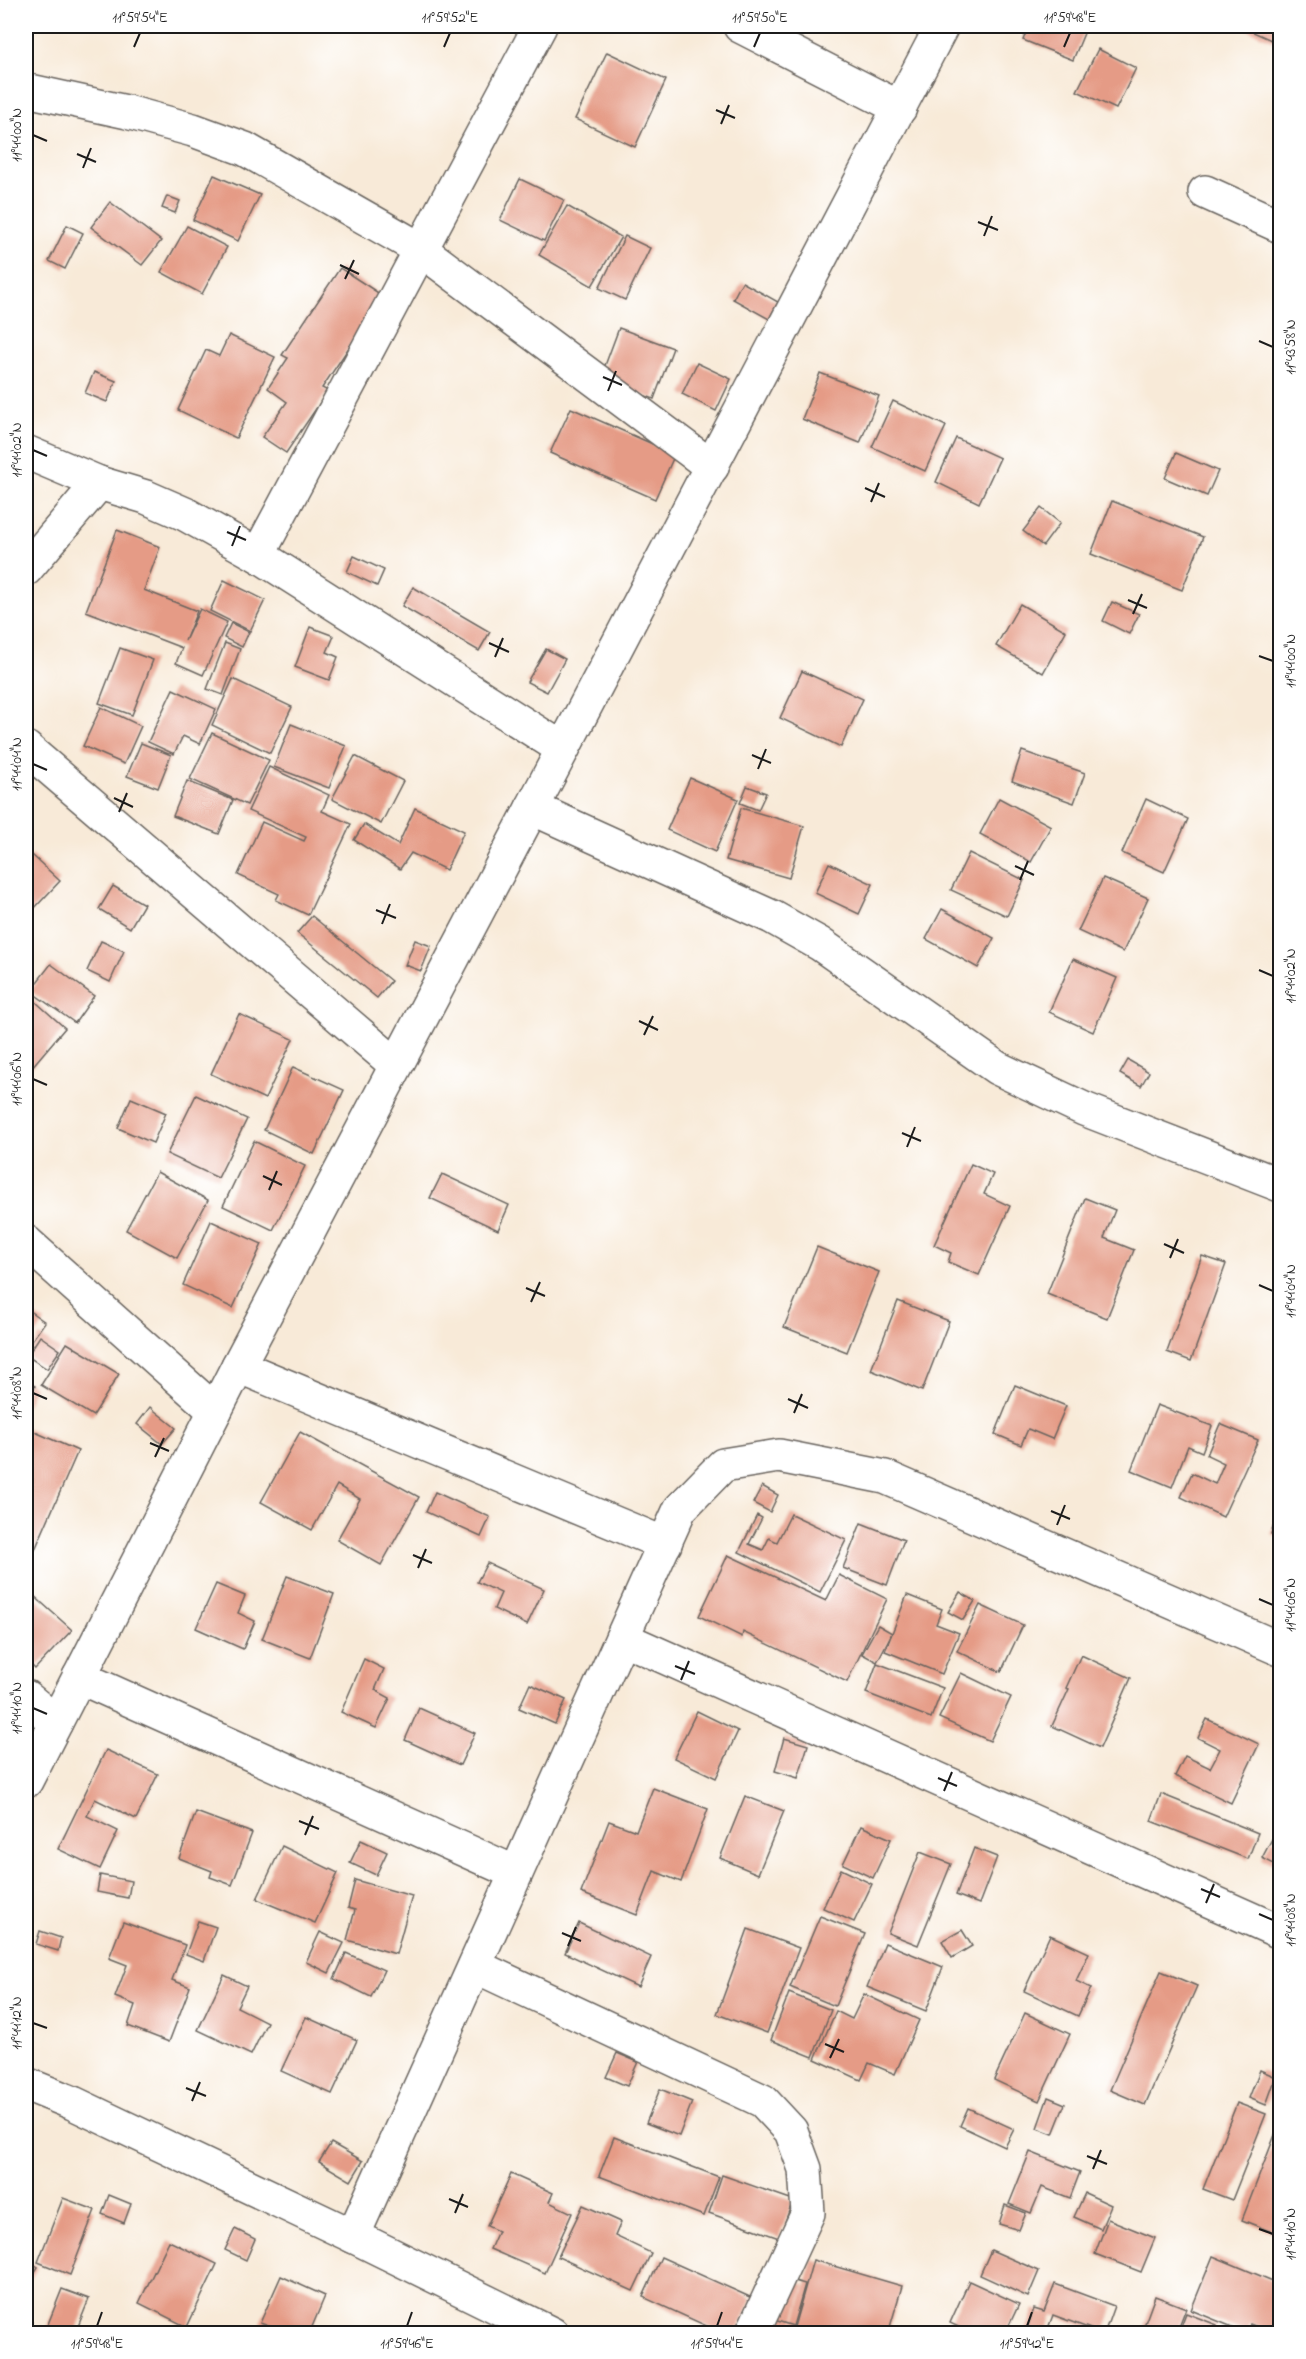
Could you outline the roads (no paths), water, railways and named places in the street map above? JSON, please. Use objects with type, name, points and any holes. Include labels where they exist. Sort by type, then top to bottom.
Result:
[{"type":"street","points":[[258,555],[540,26]]},
{"type":"street","points":[[740,26],[900,108]]},
{"type":"street","points":[[26,1781],[238,1366],[942,26]]},
{"type":"street","points":[[26,90],[127,111],[193,130],[245,149],[420,249],[712,466]]},
{"type":"street","points":[[1205,192],[1281,226]]},
{"type":"street","points":[[26,452],[99,483],[146,497],[185,514],[258,555],[563,749]]},
{"type":"street","points":[[26,569],[99,483]]},
{"type":"street","points":[[26,748],[396,1065]]},
{"type":"street","points":[[532,808],[772,917],[811,939],[865,975],[997,1068],[1084,1109],[1281,1185]]},
{"type":"street","points":[[26,1242],[215,1411]]},
{"type":"street","points":[[238,1366],[665,1544]]},
{"type":"street","points":[[353,2236],[680,1509],[723,1465],[779,1456],[885,1477],[1281,1649]]},
{"type":"street","points":[[622,1638],[1281,1932]]},
{"type":"street","points":[[79,1677],[516,1873]]},
{"type":"street","points":[[26,1697],[56,1722]]},
{"type":"street","points":[[475,1966],[763,2101],[791,2131],[805,2169],[808,2213],[752,2334]]},
{"type":"street","points":[[28,2084],[73,2103],[353,2236],[552,2334]]}]
